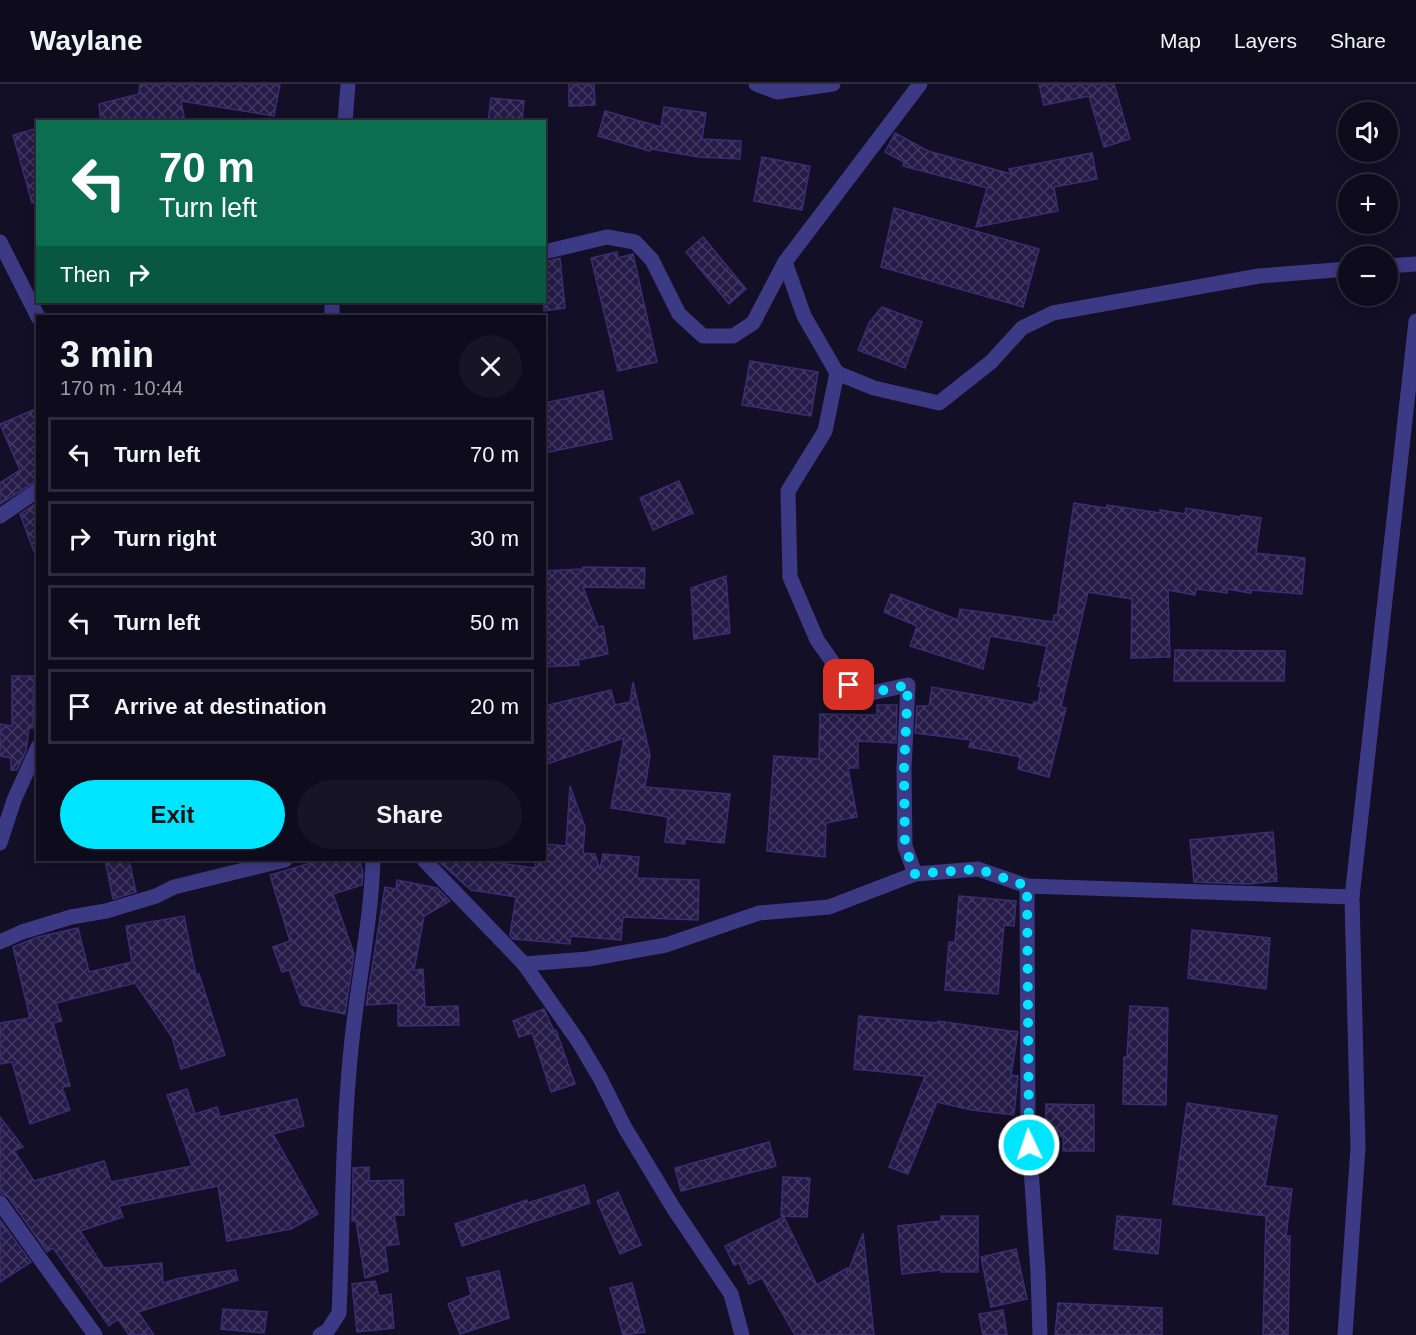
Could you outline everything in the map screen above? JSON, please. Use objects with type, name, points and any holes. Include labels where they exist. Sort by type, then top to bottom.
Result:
[{"type":"street","points":[[345,120],[348,84]]},
{"type":"street","points":[[756,84],[777,92],[833,84]]},
{"type":"street","points":[[546,252],[607,237],[635,242],[652,260],[679,314],[704,336],[733,336],[753,323],[785,262],[920,84]]},
{"type":"street","points":[[0,242],[37,315]]},
{"type":"street","points":[[785,262],[804,316],[837,373],[874,388],[939,403],[991,362],[1022,328],[1053,313],[1259,276],[1338,270]]},
{"type":"street","points":[[1398,265],[1416,264]]},
{"type":"street","points":[[1345,1335],[1358,1148],[1352,897],[1416,321]]},
{"type":"street","points":[[837,373],[825,431],[788,490],[790,578],[817,640],[849,685],[871,693],[908,685],[904,769],[905,846],[915,874]]},
{"type":"street","points":[[0,516],[36,491]]},
{"type":"street","points":[[0,843],[14,800],[36,751]]},
{"type":"street","points":[[0,942],[22,932],[71,917],[106,911],[156,896],[174,886],[281,861]]},
{"type":"street","points":[[320,1335],[328,1330],[339,1313],[345,1124],[351,1048],[372,894],[373,861]]},
{"type":"street","points":[[424,861],[524,964],[578,1041],[600,1078],[624,1128],[674,1209],[731,1294],[742,1335]]},
{"type":"street","points":[[524,964],[588,960],[666,945],[759,913],[829,907],[915,874],[978,869],[1027,886],[1352,897]]},
{"type":"street","points":[[1027,886],[1028,1124],[1040,1335]]},
{"type":"street","points":[[0,1203],[95,1335]]},
{"type":"building","points":[[140,84],[280,84],[274,116],[181,101],[185,120],[101,120],[99,104],[139,94]]},
{"type":"building","points":[[569,84],[594,84],[595,105],[569,106]]},
{"type":"building","points":[[1039,84],[1114,84],[1130,139],[1104,147],[1089,96],[1044,105]]},
{"type":"building","points":[[491,98],[524,101],[522,120],[488,120]]},
{"type":"building","points":[[664,107],[706,113],[702,139],[741,141],[740,159],[699,157],[651,149],[650,151],[598,136],[605,111],[661,127]]},
{"type":"building","points":[[36,129],[36,202],[32,203],[13,135]]},
{"type":"building","points":[[895,133],[928,151],[1011,174],[1009,169],[1092,153],[1097,179],[1054,187],[1058,211],[976,227],[987,188],[903,166],[904,162],[885,152]]},
{"type":"building","points":[[762,157],[810,166],[802,210],[754,201]]},
{"type":"building","points":[[894,208],[1039,249],[1023,307],[881,267]]},
{"type":"building","points":[[703,237],[746,289],[729,304],[686,252]]},
{"type":"building","points":[[617,252],[618,258],[633,254],[657,362],[618,371],[591,258]]},
{"type":"building","points":[[560,258],[565,308],[544,311],[546,262]]},
{"type":"building","points":[[882,307],[922,322],[905,368],[858,350],[869,323]]},
{"type":"building","points":[[750,361],[818,372],[811,416],[742,405]]},
{"type":"building","points":[[603,391],[612,439],[546,453],[546,403]]},
{"type":"building","points":[[36,409],[36,481],[0,504],[0,483],[20,470],[0,424]]},
{"type":"building","points":[[679,481],[693,513],[653,530],[640,498]]},
{"type":"building","points":[[36,503],[36,557],[20,514]]},
{"type":"building","points":[[1074,503],[1106,508],[1107,505],[1160,513],[1160,510],[1185,514],[1186,508],[1261,518],[1256,553],[1305,558],[1302,594],[1251,590],[1251,593],[1227,589],[1227,593],[1196,589],[1195,595],[1168,590],[1170,657],[1131,658],[1132,599],[1088,592],[1061,707],[1066,708],[1049,777],[1018,769],[1020,757],[969,747],[971,740],[915,733],[917,706],[929,706],[932,687],[1033,705],[1034,702],[1038,703],[1041,687],[1038,686],[1047,646],[990,636],[983,669],[910,646],[917,626],[884,612],[891,594],[958,620],[960,609],[1053,622],[1054,615],[1057,616]]},
{"type":"building","points":[[583,567],[645,568],[644,588],[583,587],[598,627],[603,626],[608,654],[578,660],[579,665],[546,667],[546,571],[583,569]]},
{"type":"building","points":[[726,576],[730,633],[694,639],[691,588]]},
{"type":"building","points":[[1175,650],[1285,651],[1284,681],[1174,681]]},
{"type":"building","points":[[12,676],[34,676],[33,728],[29,728],[26,751],[17,770],[11,770],[11,758],[0,756],[0,724],[12,726]]},
{"type":"building","points":[[633,682],[650,755],[645,787],[730,794],[724,843],[685,839],[685,844],[665,842],[668,817],[611,808],[624,738],[546,764],[546,706],[611,690],[615,705],[630,702]]},
{"type":"building","points":[[877,705],[897,705],[896,743],[858,741],[858,768],[848,768],[857,817],[826,823],[825,857],[767,851],[774,756],[819,759],[820,714],[877,715]]},
{"type":"building","points":[[570,786],[585,827],[583,853],[595,854],[600,869],[603,854],[639,857],[637,878],[699,880],[698,920],[623,917],[621,940],[571,936],[570,944],[513,939],[510,935],[516,897],[471,890],[438,861],[485,861],[535,868],[536,861],[546,861],[546,844],[566,846]]},
{"type":"building","points":[[1273,832],[1277,881],[1249,884],[1194,882],[1190,840]]},
{"type":"building","points":[[105,861],[129,861],[136,892],[113,899]]},
{"type":"building","points":[[318,861],[359,861],[363,872],[362,885],[333,894],[354,954],[345,1014],[302,1005],[289,970],[282,972],[273,947],[290,941],[270,875]]},
{"type":"building","points":[[397,880],[437,888],[450,901],[424,916],[414,970],[423,969],[425,1007],[458,1006],[459,1025],[398,1026],[398,1003],[366,1005],[385,887],[396,889]]},
{"type":"building","points":[[959,896],[1016,901],[1014,926],[1004,925],[998,994],[945,990],[949,942],[955,942]]},
{"type":"building","points":[[184,916],[196,975],[199,974],[225,1055],[181,1069],[172,1037],[135,983],[56,1003],[62,1021],[53,1023],[70,1086],[62,1087],[70,1110],[30,1124],[12,1062],[0,1064],[0,1023],[30,1018],[13,947],[38,937],[78,928],[89,972],[132,962],[126,926]]},
{"type":"building","points":[[1192,930],[1270,938],[1266,989],[1188,978]]},
{"type":"building","points":[[1130,1006],[1168,1008],[1166,1105],[1123,1104],[1124,1057],[1127,1057]]},
{"type":"building","points":[[544,1009],[554,1031],[556,1030],[575,1084],[551,1092],[532,1033],[519,1037],[513,1021]]},
{"type":"building","points":[[859,1016],[938,1023],[938,1021],[1018,1032],[1011,1075],[1018,1076],[1014,1115],[972,1110],[937,1102],[908,1174],[889,1167],[925,1076],[854,1069]]},
{"type":"building","points":[[187,1089],[195,1114],[217,1107],[220,1117],[297,1099],[304,1126],[273,1134],[318,1214],[291,1229],[227,1241],[218,1186],[119,1206],[123,1217],[80,1231],[104,1268],[162,1263],[163,1283],[180,1278],[235,1270],[238,1280],[138,1312],[154,1335],[129,1335],[118,1319],[109,1326],[53,1248],[47,1252],[8,1197],[0,1193],[0,1117],[23,1147],[14,1151],[34,1181],[104,1161],[111,1182],[192,1166],[167,1095]]},
{"type":"building","points":[[1187,1103],[1277,1116],[1265,1186],[1292,1189],[1286,1236],[1290,1236],[1288,1335],[1263,1335],[1266,1216],[1173,1204]]},
{"type":"building","points":[[1046,1104],[1094,1105],[1094,1151],[1063,1151],[1063,1136],[1045,1136]]},
{"type":"building","points":[[769,1142],[776,1166],[681,1191],[675,1168]]},
{"type":"building","points":[[369,1167],[369,1181],[403,1180],[404,1215],[394,1215],[399,1244],[385,1246],[388,1271],[365,1278],[356,1221],[352,1221],[353,1168]]},
{"type":"building","points":[[783,1177],[810,1178],[807,1217],[781,1216]]},
{"type":"building","points":[[584,1185],[590,1203],[462,1246],[455,1224],[527,1200],[528,1203]]},
{"type":"building","points":[[618,1192],[641,1245],[620,1254],[597,1201]]},
{"type":"building","points":[[941,1216],[978,1216],[978,1272],[941,1272],[941,1270],[902,1274],[898,1226],[941,1221]]},
{"type":"building","points":[[1117,1216],[1161,1220],[1158,1254],[1114,1249]]},
{"type":"building","points":[[784,1217],[817,1285],[847,1268],[847,1274],[863,1233],[874,1335],[795,1335],[762,1278],[749,1284],[739,1263],[734,1265],[725,1246]]},
{"type":"building","points":[[0,1220],[31,1262],[0,1282]]},
{"type":"building","points":[[1016,1249],[1027,1299],[991,1307],[981,1257]]},
{"type":"building","points":[[499,1271],[509,1318],[460,1334],[448,1304],[471,1295],[467,1278]]},
{"type":"building","points":[[375,1281],[379,1296],[391,1294],[394,1328],[357,1332],[352,1284]]},
{"type":"building","points":[[632,1283],[645,1332],[623,1335],[610,1288]]},
{"type":"building","points":[[1058,1303],[1162,1308],[1162,1335],[1055,1335]]},
{"type":"building","points":[[223,1309],[267,1312],[264,1333],[221,1329]]},
{"type":"building","points":[[1003,1310],[1007,1335],[983,1335],[979,1314]]},
{"type":"route","points":[[849,685],[871,693],[908,685],[904,769],[905,846],[915,874],[978,869],[1027,886],[1029,1145]]}]
